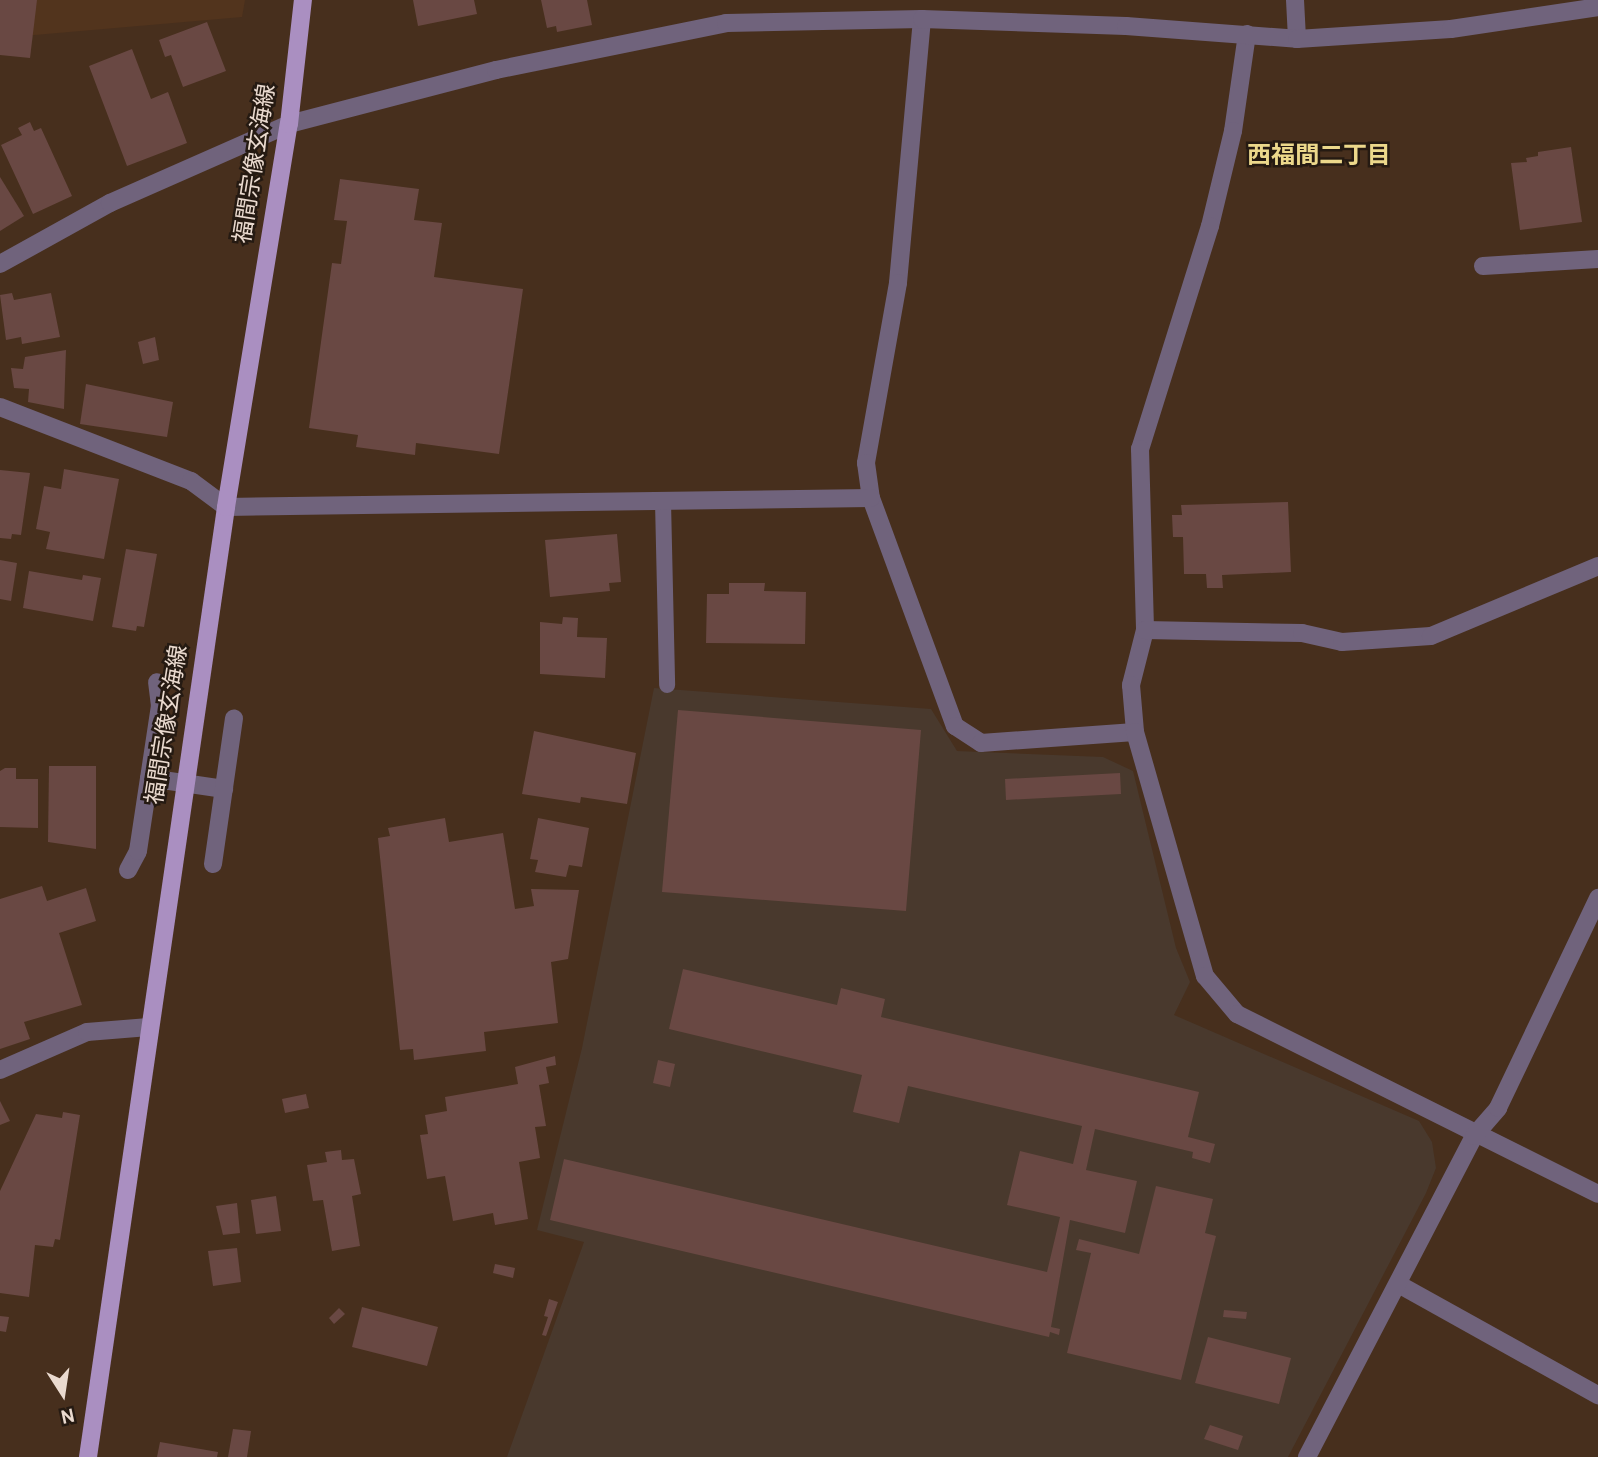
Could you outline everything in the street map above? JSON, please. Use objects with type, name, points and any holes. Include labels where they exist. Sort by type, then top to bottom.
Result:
[{"type":"main road","name":"福間宗像玄海線","points":[[88,1457],[226,507],[289,124],[303,0]]},
{"type":"street","points":[[1294,0],[1297,39]]},
{"type":"street","points":[[0,264],[110,203],[289,124],[496,70],[726,23],[922,19],[1247,34],[1297,39],[1451,29],[1598,7]]},
{"type":"street","points":[[922,19],[898,283],[866,463],[871,498],[955,726],[981,743],[1135,732]]},
{"type":"street","points":[[1247,34],[1233,131],[1210,226],[1140,449],[1144,631],[1131,685],[1135,732],[1205,976],[1237,1014],[1474,1136],[1502,1143],[1598,1194]]},
{"type":"street","points":[[1483,266],[1598,259]]},
{"type":"street","points":[[0,407],[191,481],[226,507],[871,498]]},
{"type":"street","points":[[1144,631],[1302,634],[1342,642],[1431,636],[1598,566]]},
{"type":"street","points":[[128,870],[138,851],[160,706],[158,682]]},
{"type":"street","points":[[213,864],[234,719]]},
{"type":"street","points":[[149,778],[224,789]]},
{"type":"street","points":[[1307,1457],[1400,1285],[1474,1136],[1498,1108],[1598,898]]},
{"type":"street","points":[[0,1070],[87,1032],[149,1027]]},
{"type":"street","points":[[1400,1285],[1598,1395]]},
{"type":"lane","points":[[663,502],[667,685]]},
{"type":"shaded area","points":[[0,0],[245,0],[242,17],[0,38]]},
{"type":"shaded area","points":[[654,688],[931,709],[957,751],[1103,757],[1133,771],[1176,948],[1190,982],[1174,1015],[1419,1121],[1432,1142],[1436,1168],[1426,1193],[1288,1457],[507,1457],[584,1242],[537,1230],[582,1048]]},
{"type":"building","points":[[0,0],[37,0],[30,58],[0,55]]},
{"type":"building","points":[[413,0],[474,0],[477,14],[418,26]]},
{"type":"building","points":[[541,0],[587,0],[592,25],[557,32],[556,26],[547,28]]},
{"type":"building","points":[[207,22],[226,71],[183,87],[171,55],[165,57],[159,40]]},
{"type":"building","points":[[132,49],[151,99],[168,92],[187,143],[127,166],[89,66]]},
{"type":"building","points":[[30,122],[34,131],[41,128],[72,196],[33,214],[1,145],[22,135],[18,128]]},
{"type":"building","points":[[1571,147],[1582,222],[1520,230],[1511,163],[1527,162],[1526,158],[1538,156],[1538,152]]},
{"type":"building","points":[[0,177],[24,216],[0,231]]},
{"type":"building","points":[[340,179],[419,189],[414,220],[442,223],[434,277],[523,289],[499,454],[416,443],[415,455],[356,447],[358,435],[309,428],[332,263],[341,264],[347,221],[334,220]]},
{"type":"building","points":[[12,293],[14,300],[51,293],[60,337],[22,344],[21,337],[6,340],[0,295]]},
{"type":"building","points":[[155,337],[159,360],[143,364],[138,342]]},
{"type":"building","points":[[66,350],[64,409],[28,402],[29,389],[14,388],[11,368],[23,369],[25,357]]},
{"type":"building","points":[[86,384],[173,402],[167,437],[80,424]]},
{"type":"building","points":[[64,469],[119,479],[104,559],[46,549],[50,532],[36,529],[44,486],[61,489]]},
{"type":"building","points":[[0,470],[30,473],[21,535],[12,534],[11,539],[0,538]]},
{"type":"building","points":[[1288,502],[1291,572],[1222,575],[1223,588],[1207,588],[1206,574],[1184,574],[1183,537],[1173,537],[1172,515],[1182,515],[1181,505]]},
{"type":"building","points":[[617,534],[621,582],[609,583],[610,591],[550,597],[545,540]]},
{"type":"building","points":[[126,549],[157,554],[144,627],[137,626],[136,631],[112,627]]},
{"type":"building","points":[[0,560],[17,563],[11,601],[0,599]]},
{"type":"building","points":[[29,571],[82,580],[83,575],[101,578],[93,621],[23,608]]},
{"type":"building","points":[[729,583],[765,583],[764,591],[806,592],[805,644],[706,643],[707,594],[729,594]]},
{"type":"building","points":[[563,617],[578,618],[577,637],[607,638],[605,678],[540,674],[540,622],[562,624]]},
{"type":"building","points":[[678,710],[921,730],[906,911],[662,892]]},
{"type":"building","points":[[534,731],[636,753],[627,804],[581,797],[580,803],[522,794]]},
{"type":"building","points":[[49,766],[96,766],[96,849],[48,842]]},
{"type":"building","points":[[16,768],[16,779],[38,779],[38,828],[0,827],[0,771]]},
{"type":"building","points":[[1120,773],[1121,794],[1006,800],[1005,779]]},
{"type":"building","points":[[445,818],[449,842],[503,833],[515,909],[534,906],[531,889],[579,890],[568,959],[551,962],[558,1023],[484,1032],[486,1051],[414,1060],[413,1049],[400,1050],[378,838],[390,836],[388,828]]},
{"type":"building","points":[[538,818],[589,828],[582,867],[569,865],[566,877],[535,872],[538,860],[530,859]]},
{"type":"building","points":[[42,886],[47,901],[86,888],[96,921],[59,933],[82,1005],[24,1022],[30,1039],[0,1049],[0,899]]},
{"type":"building","points":[[683,969],[837,1005],[841,988],[885,999],[881,1017],[1199,1092],[1188,1137],[1215,1144],[1210,1163],[1192,1158],[1193,1152],[1095,1129],[1086,1170],[1137,1181],[1125,1233],[1070,1220],[1051,1327],[1060,1329],[1059,1335],[1050,1332],[1049,1337],[550,1220],[564,1159],[1047,1272],[1060,1217],[1007,1205],[1020,1151],[1073,1164],[1082,1126],[908,1086],[899,1123],[853,1112],[862,1075],[669,1029]]},
{"type":"building","points":[[555,1056],[556,1065],[546,1067],[549,1083],[539,1085],[546,1126],[535,1127],[540,1158],[519,1162],[528,1219],[495,1225],[493,1213],[453,1221],[445,1176],[427,1179],[420,1135],[428,1134],[425,1115],[447,1111],[445,1097],[518,1084],[515,1067]]},
{"type":"building","points":[[658,1060],[675,1064],[670,1087],[653,1083]]},
{"type":"building","points":[[306,1094],[309,1108],[285,1113],[282,1099]]},
{"type":"building","points":[[0,1101],[10,1121],[0,1125]]},
{"type":"building","points":[[63,1112],[80,1115],[60,1240],[55,1239],[53,1247],[35,1245],[29,1297],[0,1293],[0,1191],[36,1114],[62,1118]]},
{"type":"building","points":[[341,1150],[342,1160],[354,1159],[361,1194],[352,1196],[360,1246],[332,1251],[323,1200],[313,1201],[307,1165],[327,1162],[325,1152]]},
{"type":"building","points":[[1156,1186],[1213,1199],[1205,1233],[1216,1236],[1181,1380],[1067,1353],[1091,1253],[1076,1250],[1079,1239],[1139,1254]]},
{"type":"building","points":[[276,1196],[281,1231],[256,1234],[251,1200]]},
{"type":"building","points":[[237,1203],[240,1233],[223,1235],[216,1206]]},
{"type":"building","points":[[237,1248],[241,1282],[213,1286],[208,1251]]},
{"type":"building","points":[[495,1264],[515,1268],[513,1278],[493,1273]]},
{"type":"building","points":[[549,1299],[558,1302],[546,1336],[542,1335],[548,1317],[544,1316]]},
{"type":"building","points":[[362,1307],[438,1327],[427,1366],[352,1347]]},
{"type":"building","points":[[339,1308],[345,1314],[334,1324],[329,1318]]},
{"type":"building","points":[[1224,1310],[1247,1312],[1246,1319],[1223,1317]]},
{"type":"building","points":[[0,1316],[9,1317],[6,1332],[0,1331]]},
{"type":"building","points":[[1208,1337],[1291,1358],[1279,1404],[1195,1383]]},
{"type":"building","points":[[1210,1425],[1243,1436],[1238,1450],[1204,1439]]},
{"type":"building","points":[[233,1429],[251,1431],[247,1457],[228,1457]]},
{"type":"building","points":[[160,1442],[218,1452],[217,1457],[157,1457]]},
{"type":"district","name":"西福間二丁目","points":[[1319,158]]}]
